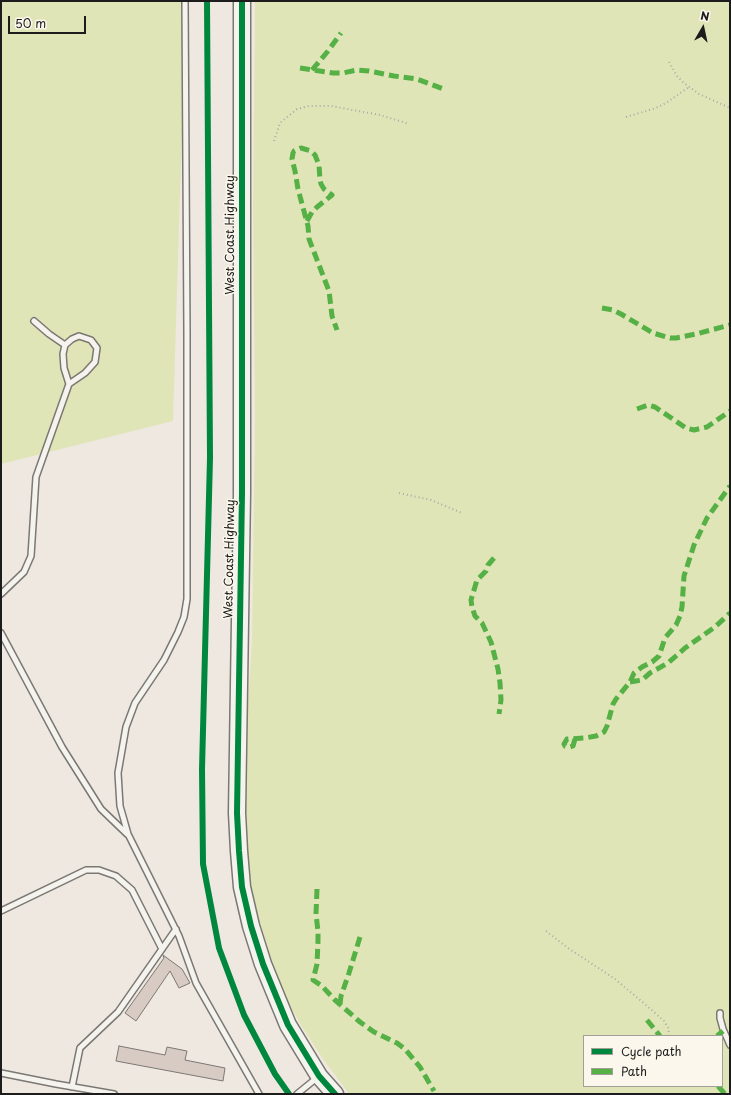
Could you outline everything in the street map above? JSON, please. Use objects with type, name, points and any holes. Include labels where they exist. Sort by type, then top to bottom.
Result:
[{"type":"highway","name":"West Coast Highway","points":[[242,1],[242,492],[237,813],[239,851],[244,894],[251,926],[263,964],[288,1025],[319,1076],[335,1094]]},
{"type":"lane","points":[[185,1],[187,599],[184,617],[178,632],[164,660],[134,703],[126,726],[118,773],[120,806],[128,834],[176,929],[196,982],[259,1094]]},
{"type":"lane","points":[[34,321],[65,345]]},
{"type":"lane","points":[[1,594],[24,572],[31,556],[36,477],[69,384],[64,368],[63,354],[65,345],[72,339],[79,336],[91,340],[97,348],[95,362],[85,374],[69,384]]},
{"type":"lane","points":[[1,633],[58,740],[101,809],[128,834]]},
{"type":"lane","points":[[1,911],[86,870],[99,870],[116,876],[132,890],[162,949]]},
{"type":"lane","points":[[72,1087],[80,1048],[118,1012],[176,929]]},
{"type":"lane","points":[[720,1013],[722,1029],[730,1045]]},
{"type":"lane","points":[[1,1073],[114,1094]]},
{"type":"lane","points":[[297,1094],[319,1076]]},
{"type":"path","points":[[670,62],[677,76],[689,87],[699,94],[730,108]]},
{"type":"path","points":[[626,117],[656,108],[689,87]]},
{"type":"path","points":[[274,141],[280,123],[297,109],[309,106],[331,106],[370,113],[409,124]]},
{"type":"path","points":[[399,493],[431,500],[462,513]]},
{"type":"path","points":[[546,931],[568,948],[615,979],[646,1005],[664,1021],[669,1029],[668,1035]]},
{"type":"green space","points":[[1,1],[186,1],[173,421],[1,464]]},
{"type":"green space","points":[[255,1],[730,1],[730,1094],[349,1094],[323,1059],[302,1027],[283,993],[269,956],[259,922],[251,884],[246,843],[246,740],[252,637],[255,420],[253,206]]},
{"type":"building","points":[[163,955],[182,969],[190,983],[179,988],[170,971],[136,1021],[125,1013],[164,958]]},
{"type":"building","points":[[119,1046],[165,1055],[167,1047],[187,1051],[185,1060],[225,1068],[223,1081],[116,1061]]},
{"type":"marked path","points":[[312,70],[341,33]]},
{"type":"marked path","points":[[300,68],[333,73],[343,73],[357,70],[369,71],[417,79],[446,90]]},
{"type":"marked path","points":[[307,221],[312,212],[332,195],[324,189],[321,184],[319,165],[315,155],[311,151],[301,148],[294,151],[292,159],[308,226],[309,239],[329,291],[332,316],[337,330]]},
{"type":"marked path","points":[[602,308],[613,310],[653,333],[670,338],[696,334],[730,325]]},
{"type":"marked path","points":[[637,409],[648,405],[655,407],[686,428],[694,430],[707,427],[730,411]]},
{"type":"marked path","points":[[575,739],[573,746],[565,746],[564,744],[567,739],[596,736],[604,732],[613,704],[630,682],[634,673],[659,656],[665,638],[676,625],[680,616],[684,576],[694,545],[707,518],[730,486]]},
{"type":"marked path","points":[[494,558],[488,565],[486,571],[477,580],[471,600],[475,616],[482,623],[491,642],[498,669],[501,700],[499,714]]},
{"type":"marked path","points":[[630,682],[642,680],[650,673],[668,663],[685,648],[715,627],[730,613]]},
{"type":"marked path","points":[[317,889],[317,964],[313,980],[322,986],[335,1000],[360,1022],[374,1032],[397,1043],[405,1049],[420,1067],[434,1091]]},
{"type":"marked path","points":[[340,1004],[341,996],[360,937]]},
{"type":"marked path","points":[[647,1020],[659,1035]]},
{"type":"marked path","points":[[718,1035],[723,1031]]},
{"type":"marked path","points":[[719,1087],[725,1094]]},
{"type":"cycle path","points":[[207,1],[210,458],[202,769],[203,864],[219,948],[244,1015],[275,1074],[289,1094]]},
{"type":"cycle path","points":[[242,1],[242,493],[237,813],[242,887],[251,926],[263,964],[288,1025],[319,1076],[335,1094]]}]
